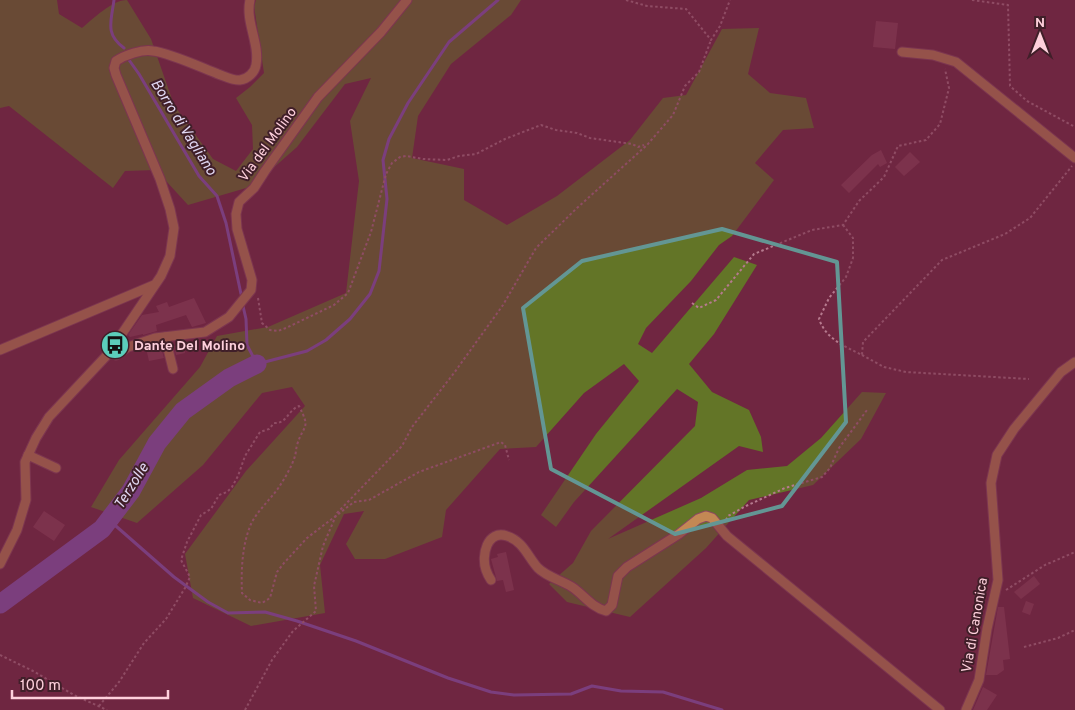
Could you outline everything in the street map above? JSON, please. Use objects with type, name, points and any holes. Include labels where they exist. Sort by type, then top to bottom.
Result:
[{"type":"street","points":[[0,564],[17,530],[26,500],[25,462],[36,438],[49,417],[109,353],[154,285],[170,256],[174,228],[160,180],[116,75],[114,68],[116,61],[152,50],[226,77],[240,80],[246,78],[253,72],[256,64],[256,52],[249,20],[250,0]]},
{"type":"street","name":"Via del Molino","points":[[251,290],[252,280],[237,229],[236,214],[239,202],[254,188],[318,97],[380,32],[407,0]]},
{"type":"street","points":[[902,52],[933,55],[956,62],[1075,158]]},
{"type":"street","points":[[0,350],[154,285]]},
{"type":"street","points":[[109,353],[116,354],[155,338],[205,332],[229,317],[251,290]]},
{"type":"street","points":[[165,337],[173,369]]},
{"type":"street","name":"Via di Canonica","points":[[966,710],[980,680],[987,629],[998,580],[992,483],[997,455],[1014,428],[1054,380],[1061,372],[1075,362]]},
{"type":"street","points":[[28,455],[56,468]]},
{"type":"street","points":[[491,580],[485,569],[487,544],[493,537],[499,535],[507,536],[525,549],[539,569],[572,587],[587,601],[606,611],[612,605],[618,576],[626,567],[679,534],[698,519],[706,516],[712,518],[727,536],[940,710]]},
{"type":"path","points":[[626,0],[648,6],[686,9],[711,40]]},
{"type":"path","points":[[245,710],[272,660],[293,631],[316,611],[314,586],[323,546],[337,513],[402,446],[412,427],[503,305],[536,248],[647,145],[673,115],[685,86],[699,72],[711,40],[720,26],[727,3],[730,0]]},
{"type":"path","points":[[972,0],[1008,5],[1010,86],[1027,101],[1075,126]]},
{"type":"path","points":[[692,303],[699,308],[716,300],[754,254],[812,230],[843,225],[859,201],[884,177],[898,146],[926,140],[940,124],[949,88],[943,58]]},
{"type":"path","points":[[251,290],[257,295],[262,323],[270,330],[278,331],[318,313],[341,300],[348,292],[366,248],[388,169],[400,157],[447,160],[476,154],[505,139],[541,125],[590,138],[632,144],[638,147],[647,145]]},
{"type":"path","points":[[862,355],[863,342],[942,260],[1006,234],[1030,218],[1075,162]]},
{"type":"path","points":[[843,225],[853,238],[853,258],[846,277],[829,298],[819,319],[823,330],[836,341],[884,367],[906,372],[1029,379]]},
{"type":"path","points":[[99,706],[119,682],[144,644],[166,619],[185,588],[190,577],[181,560],[187,542],[201,515],[211,509],[218,496],[227,492],[232,487],[245,456],[260,432],[270,429],[274,424],[280,424],[294,408],[299,406],[306,421],[306,428],[297,444],[295,457],[278,487],[252,522],[246,537],[241,578],[242,593],[250,600],[262,603],[270,598],[277,572],[307,538],[354,502],[369,500],[419,472],[501,442],[505,446],[509,460]]},
{"type":"path","points":[[721,528],[728,516],[746,506],[785,488],[822,477],[830,468],[839,448],[867,410]]},
{"type":"path","points":[[1006,590],[1044,565],[1075,552]]},
{"type":"path","points":[[1024,647],[1058,638],[1075,630]]},
{"type":"path","points":[[0,655],[74,695],[107,710]]},
{"type":"highlighted area","points":[[722,229],[837,262],[846,422],[782,506],[675,534],[551,469],[523,308],[582,261]]},
{"type":"green space","points":[[0,0],[57,0],[59,14],[82,28],[109,6],[127,0],[151,39],[174,105],[213,159],[236,171],[253,149],[252,125],[236,98],[264,73],[254,6],[256,0],[521,0],[511,15],[451,64],[418,116],[412,158],[464,169],[464,200],[507,225],[557,196],[630,140],[663,98],[686,95],[722,29],[759,28],[748,74],[770,93],[806,98],[814,128],[783,130],[755,163],[774,180],[732,236],[719,245],[691,281],[646,328],[638,344],[652,353],[734,257],[757,265],[714,334],[689,364],[712,392],[749,410],[761,437],[763,452],[739,446],[608,539],[701,498],[747,470],[787,466],[821,438],[862,392],[886,393],[861,439],[813,485],[749,500],[706,548],[630,617],[567,602],[549,584],[573,563],[591,531],[695,426],[698,402],[677,389],[574,502],[556,527],[541,515],[596,434],[639,381],[624,364],[584,393],[536,447],[500,449],[446,510],[442,537],[385,559],[355,559],[346,544],[364,511],[344,514],[320,565],[325,613],[251,626],[193,598],[185,554],[246,471],[305,406],[292,387],[262,393],[203,465],[137,523],[91,507],[119,460],[200,367],[217,336],[268,327],[346,293],[359,181],[350,121],[371,78],[345,84],[297,147],[253,186],[188,205],[156,170],[125,171],[113,188],[9,106],[0,108]]},
{"type":"building","points":[[876,21],[898,23],[895,49],[873,47]]},
{"type":"building","points":[[881,150],[887,163],[880,167],[878,164],[849,193],[841,185],[872,155]]},
{"type":"building","points":[[910,152],[920,162],[904,176],[895,167]]},
{"type":"building","points":[[194,298],[206,323],[192,327],[186,315],[156,325],[157,331],[130,337],[128,335],[142,315],[159,312],[156,306],[167,302],[169,307]]},
{"type":"building","points":[[160,344],[164,358],[149,361],[146,348]]},
{"type":"building","points":[[183,344],[185,353],[176,355],[174,346]]},
{"type":"building","points":[[44,511],[65,525],[54,541],[33,527]]},
{"type":"building","points":[[506,552],[514,590],[506,592],[503,580],[497,581],[491,559],[498,557],[497,554]]},
{"type":"building","points":[[1034,576],[1040,584],[1021,599],[1014,592]]},
{"type":"building","points":[[1026,601],[1034,604],[1030,615],[1022,612]]},
{"type":"building","points":[[998,607],[1004,607],[1010,659],[1003,660],[1004,670],[997,675],[986,675]]},
{"type":"building","points":[[983,687],[997,695],[987,710],[973,710]]},
{"type":"waterway","name":"Borro di Vagliano","points":[[114,0],[111,21],[112,32],[114,38],[124,48]]},
{"type":"waterway","points":[[243,306],[246,319],[247,345],[257,364],[307,351],[326,340],[350,319],[370,294],[379,271],[387,199],[383,160],[389,139],[408,103],[449,42],[498,0]]},
{"type":"waterway","name":"Borro di Vagliano","points":[[129,60],[199,176],[217,196],[226,223],[241,294]]},
{"type":"waterway","name":"Terzolle","points":[[0,604],[102,529],[131,491],[157,443],[183,411],[229,378],[257,364]]},
{"type":"waterway","points":[[109,520],[174,577],[208,602],[228,613],[265,612],[297,621],[356,641],[448,678],[491,692],[514,695],[571,694],[592,686],[621,691],[663,692],[722,710]]},
{"type":"place","name":"Dante Del Molino","points":[[115,345]]}]
